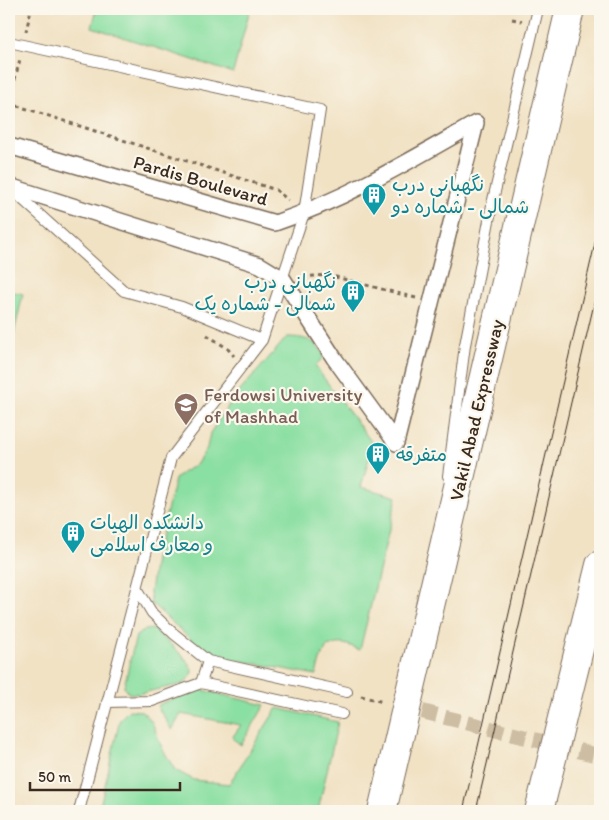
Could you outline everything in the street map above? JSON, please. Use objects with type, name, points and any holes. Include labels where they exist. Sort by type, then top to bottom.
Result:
[{"type":"highway","name":"Vakil Abad Expressway","points":[[382,811],[570,9]]},
{"type":"highway","points":[[539,811],[600,564]]},
{"type":"street","name":"Pardis Boulevard","points":[[9,146],[275,223],[304,213],[376,179],[476,123],[431,302]]},
{"type":"street","points":[[9,186],[260,265],[283,279],[334,358],[396,443],[431,302]]},
{"type":"lane","points":[[432,598],[464,345],[494,200],[538,9]]},
{"type":"lane","points":[[9,42],[320,110],[304,213],[262,340],[170,458],[79,811]]},
{"type":"lane","points":[[9,186],[124,292],[182,307],[262,340]]},
{"type":"lane","points":[[137,588],[152,613],[173,633],[208,661],[347,692]]},
{"type":"lane","points":[[201,683],[208,661]]},
{"type":"lane","points":[[107,702],[152,701],[201,683],[342,714]]},
{"type":"path","points":[[9,103],[276,190],[304,213]]},
{"type":"path","points":[[283,279],[328,275],[431,302]]},
{"type":"path","points":[[361,696],[387,703]]},
{"type":"green space","points":[[97,9],[250,9],[233,73],[92,27]]},
{"type":"green space","points":[[9,291],[23,294],[9,355]]},
{"type":"green space","points":[[287,337],[305,339],[318,347],[324,357],[315,366],[373,444],[361,487],[397,497],[360,650],[344,644],[327,647],[320,660],[316,675],[226,658],[200,648],[151,603],[150,592],[155,559],[175,479],[196,465],[207,448],[210,433],[233,399]]},
{"type":"green space","points":[[153,629],[187,661],[192,671],[191,675],[183,684],[137,694],[128,693],[124,686],[136,636],[145,630]]},
{"type":"green space","points":[[198,689],[265,705],[241,745],[232,738],[241,725],[181,714],[172,730],[157,706],[188,695]]},
{"type":"green space","points":[[277,708],[338,722],[318,811],[99,811],[120,719],[129,710],[142,711],[152,722],[162,748],[175,770],[194,780],[229,784]]},
{"type":"tunnel","points":[[400,706],[600,756]]},
{"type":"tram line","points":[[463,811],[600,222]]},
{"type":"tram line","points":[[476,811],[600,278]]},
{"type":"place","name":"نگهبانی درب شمالی - شماره دو","points":[[374,216]]},
{"type":"place","name":"نگهبانی درب شمالی - شماره یک","points":[[353,313]]},
{"type":"place","name":"Ferdowsi University of Mashhad","points":[[186,426]]},
{"type":"place","name":"متفرقه","points":[[378,475]]},
{"type":"place","name":"دانشکده الهیات و معارف اسلامی","points":[[73,554]]}]
